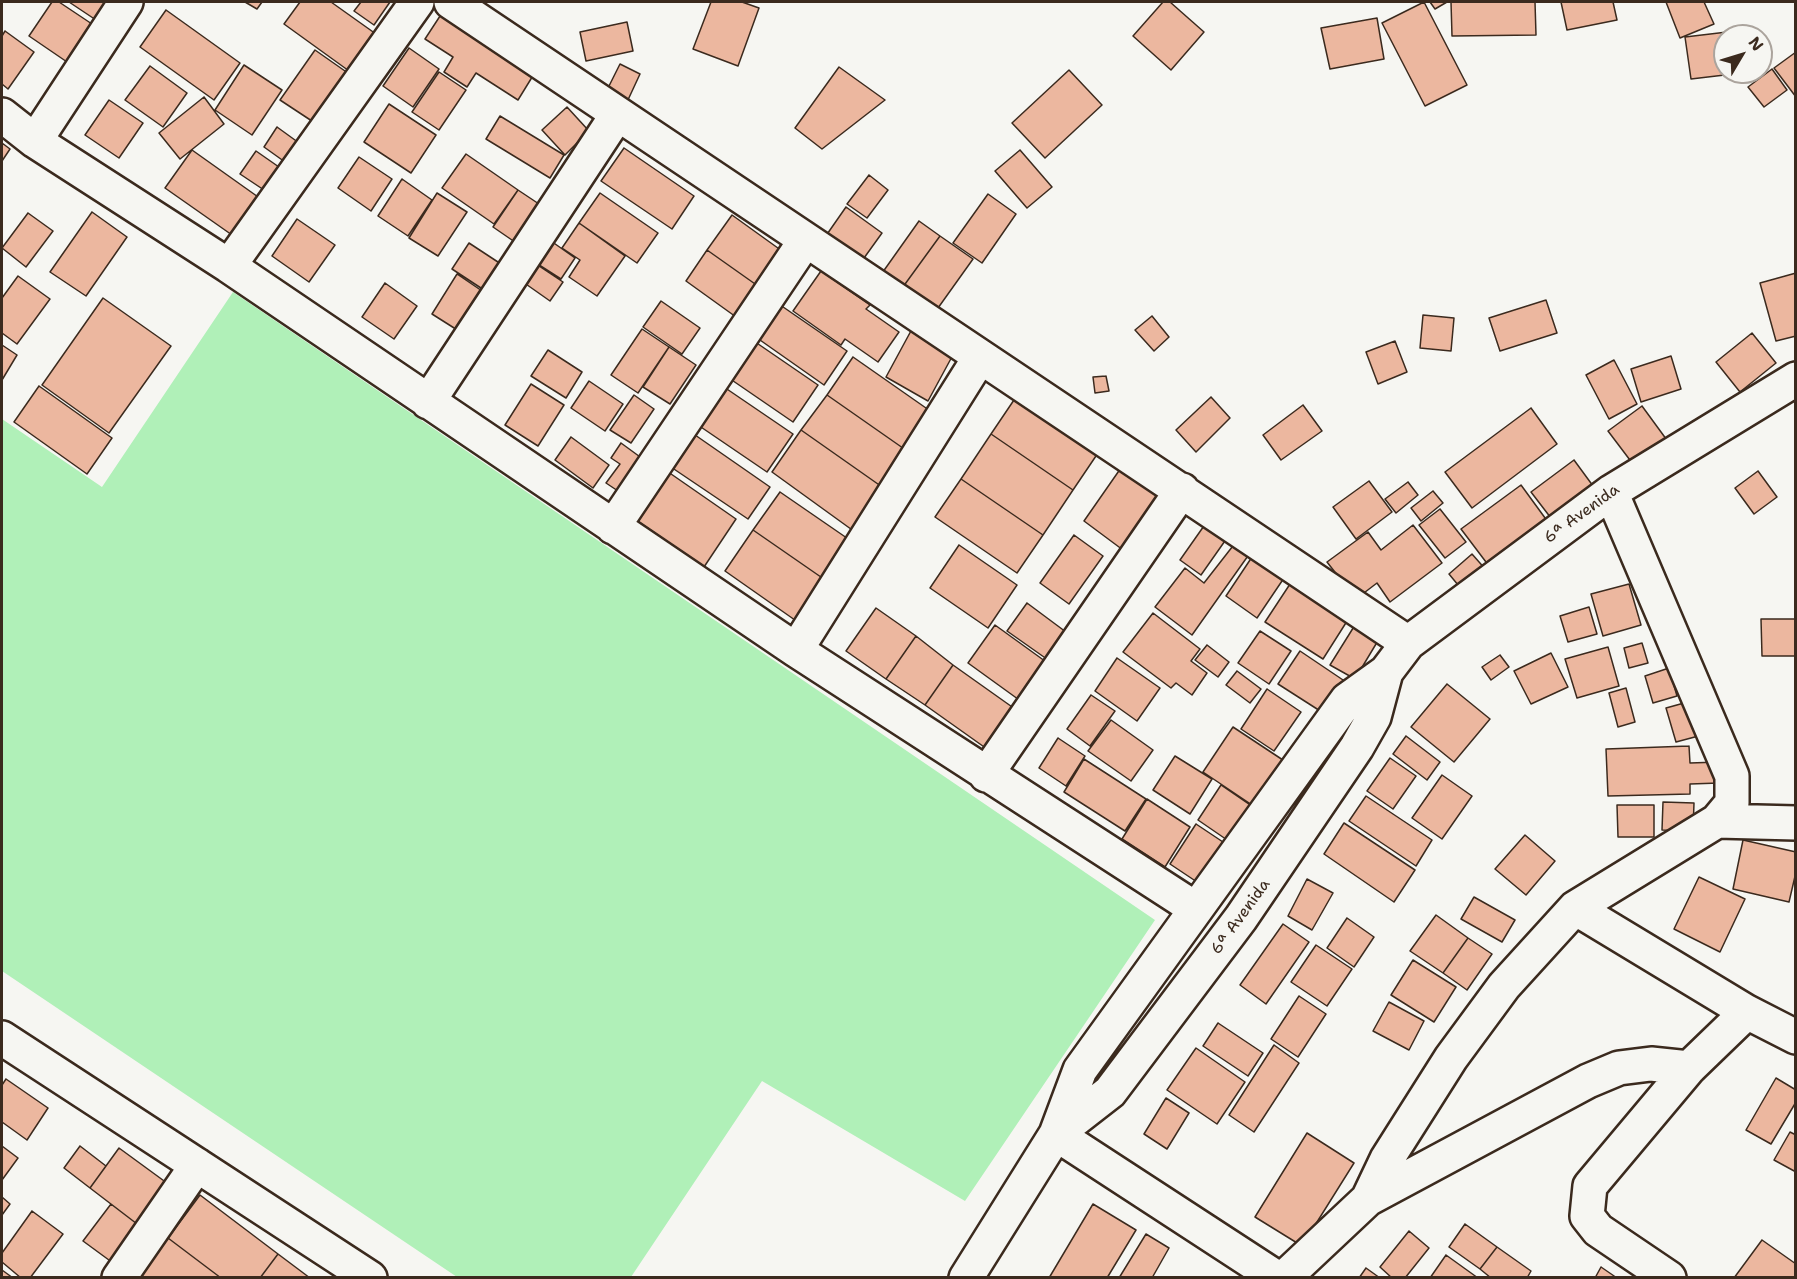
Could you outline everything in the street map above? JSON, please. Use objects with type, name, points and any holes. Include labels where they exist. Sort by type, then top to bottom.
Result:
[{"type":"street","points":[[35,141],[126,2]]},
{"type":"street","points":[[230,267],[417,2]]},
{"type":"street","points":[[451,2],[1408,643]]},
{"type":"street","points":[[2,115],[35,141],[230,267],[796,650],[1196,909]]},
{"type":"street","points":[[428,402],[617,115]]},
{"type":"street","points":[[613,526],[805,241]]},
{"type":"street","points":[[796,650],[980,357]]},
{"type":"street","name":"6ª Avenida","points":[[966,1278],[1056,1134],[1080,1070],[1347,700],[1386,672],[1408,643],[1611,492],[1796,379]]},
{"type":"street","points":[[986,775],[1182,490]]},
{"type":"street","points":[[1368,1199],[1387,1159],[1450,1058],[1504,986],[1575,908],[1717,821],[1732,803],[1732,776],[1611,492]]},
{"type":"street","name":"6ª Avenida","points":[[1056,1134],[1110,1092],[1241,918],[1357,747],[1374,717],[1386,672]]},
{"type":"street","points":[[1717,821],[1796,823]]},
{"type":"street","points":[[1575,908],[1747,1012],[1796,1037]]},
{"type":"street","points":[[1669,1278],[1598,1230],[1587,1216],[1590,1185],[1689,1068],[1747,1012]]},
{"type":"street","points":[[2,1038],[370,1278]]},
{"type":"street","points":[[1284,1278],[1368,1199],[1588,1081],[1619,1068],[1651,1064],[1689,1068]]},
{"type":"street","points":[[1056,1134],[1277,1278]]},
{"type":"street","points":[[119,1278],[197,1165]]},
{"type":"green space","points":[[233,292],[1155,920],[965,1201],[762,1081],[631,1277],[457,1277],[2,971],[2,419],[102,487]]},
{"type":"building","points":[[52,2],[59,2],[95,26],[70,64],[29,36]]},
{"type":"building","points":[[69,2],[109,2],[96,20]]},
{"type":"building","points":[[245,2],[262,2],[257,9]]},
{"type":"building","points":[[300,2],[331,2],[383,39],[356,76],[284,24]]},
{"type":"building","points":[[361,2],[390,2],[374,25],[354,11]]},
{"type":"building","points":[[711,2],[742,2],[759,8],[738,66],[693,49]]},
{"type":"building","points":[[1163,2],[1170,2],[1204,32],[1171,70],[1133,36]]},
{"type":"building","points":[[1424,2],[1467,85],[1425,106],[1382,23]]},
{"type":"building","points":[[1430,2],[1447,2],[1435,9]]},
{"type":"building","points":[[1451,2],[1535,2],[1536,35],[1452,36]]},
{"type":"building","points":[[1561,2],[1613,2],[1617,20],[1567,30]]},
{"type":"building","points":[[1666,2],[1704,2],[1714,24],[1680,38]]},
{"type":"building","points":[[166,10],[240,63],[214,100],[140,47]]},
{"type":"building","points":[[442,13],[534,74],[518,100],[476,73],[467,87],[444,72],[453,57],[425,39]]},
{"type":"building","points":[[1377,18],[1384,59],[1330,69],[1321,28]]},
{"type":"building","points":[[627,22],[633,51],[586,61],[580,32]]},
{"type":"building","points":[[5,31],[34,52],[8,89],[2,84],[2,36]]},
{"type":"building","points":[[1713,34],[1713,76],[1691,79],[1685,37]]},
{"type":"building","points":[[409,48],[439,69],[413,107],[383,86]]},
{"type":"building","points":[[315,50],[355,78],[321,127],[280,100]]},
{"type":"building","points":[[1796,52],[1796,97],[1774,68]]},
{"type":"building","points":[[620,64],[640,74],[627,102],[606,92]]},
{"type":"building","points":[[244,65],[282,90],[252,135],[215,110]]},
{"type":"building","points":[[150,66],[187,93],[163,127],[125,100]]},
{"type":"building","points":[[839,67],[885,100],[822,149],[795,128]]},
{"type":"building","points":[[1069,70],[1102,105],[1045,158],[1012,123]]},
{"type":"building","points":[[1773,70],[1787,90],[1764,107],[1748,87],[1752,84],[1773,84]]},
{"type":"building","points":[[439,72],[466,90],[439,130],[412,112]]},
{"type":"building","points":[[204,97],[224,124],[180,159],[159,133]]},
{"type":"building","points":[[109,100],[143,123],[119,158],[85,135]]},
{"type":"building","points":[[389,104],[436,135],[411,173],[364,142]]},
{"type":"building","points":[[567,107],[589,131],[565,155],[542,130]]},
{"type":"building","points":[[500,116],[564,155],[550,178],[486,139]]},
{"type":"building","points":[[277,127],[306,148],[292,167],[264,147]]},
{"type":"building","points":[[2,143],[10,149],[2,161]]},
{"type":"building","points":[[624,148],[694,196],[672,229],[601,181]]},
{"type":"building","points":[[192,150],[268,204],[242,242],[165,188]]},
{"type":"building","points":[[1020,150],[1052,187],[1027,208],[995,171]]},
{"type":"building","points":[[256,151],[289,174],[273,196],[240,174]]},
{"type":"building","points":[[466,154],[518,190],[494,224],[442,188]]},
{"type":"building","points":[[359,157],[392,179],[371,211],[338,188]]},
{"type":"building","points":[[869,175],[888,190],[867,218],[847,204]]},
{"type":"building","points":[[402,179],[432,200],[408,236],[378,216]]},
{"type":"building","points":[[518,190],[551,212],[525,249],[493,227]]},
{"type":"building","points":[[437,193],[467,212],[438,256],[409,238]]},
{"type":"building","points":[[600,193],[658,233],[637,263],[579,223]]},
{"type":"building","points":[[988,194],[1016,214],[982,263],[953,243]]},
{"type":"building","points":[[846,207],[882,233],[859,265],[823,240]]},
{"type":"building","points":[[92,212],[127,237],[86,296],[50,272]]},
{"type":"building","points":[[28,213],[53,231],[26,267],[2,248]]},
{"type":"building","points":[[732,215],[789,256],[765,291],[707,250]]},
{"type":"building","points":[[297,219],[335,245],[309,282],[272,256]]},
{"type":"building","points":[[919,221],[940,236],[900,291],[880,276]]},
{"type":"building","points":[[579,223],[625,256],[597,296],[569,277],[580,260],[562,248]]},
{"type":"building","points":[[940,236],[973,259],[933,315],[900,291]]},
{"type":"building","points":[[551,241],[575,258],[561,279],[536,263]]},
{"type":"building","points":[[469,243],[504,266],[487,292],[452,269]]},
{"type":"building","points":[[707,250],[765,291],[743,322],[686,281]]},
{"type":"building","points":[[536,264],[563,282],[550,301],[523,282]]},
{"type":"building","points":[[821,271],[870,305],[866,309],[899,332],[878,362],[845,339],[841,345],[793,311]]},
{"type":"building","points":[[1796,273],[1796,336],[1776,341],[1760,283]]},
{"type":"building","points":[[457,274],[488,295],[462,333],[432,314]]},
{"type":"building","points":[[18,276],[50,299],[17,344],[2,333],[2,298]]},
{"type":"building","points":[[385,283],[417,306],[394,339],[362,317]]},
{"type":"building","points":[[103,298],[171,346],[109,433],[42,385]]},
{"type":"building","points":[[773,300],[847,351],[824,385],[750,333]]},
{"type":"building","points":[[1546,300],[1557,333],[1500,351],[1489,318]]},
{"type":"building","points":[[661,301],[700,328],[682,354],[643,327]]},
{"type":"building","points":[[1423,315],[1454,318],[1451,351],[1420,348]]},
{"type":"building","points":[[1152,316],[1169,337],[1154,351],[1135,330]]},
{"type":"building","points":[[642,329],[669,347],[638,393],[611,375]]},
{"type":"building","points":[[912,329],[954,353],[928,401],[886,377]]},
{"type":"building","points":[[1752,333],[1776,363],[1740,392],[1716,362]]},
{"type":"building","points":[[748,337],[818,385],[793,422],[723,374]]},
{"type":"building","points":[[1395,341],[1407,372],[1378,384],[1366,352]]},
{"type":"building","points":[[2,345],[17,355],[2,380]]},
{"type":"building","points":[[669,347],[696,365],[670,404],[643,387]]},
{"type":"building","points":[[548,350],[582,372],[566,398],[531,376]]},
{"type":"building","points":[[1671,356],[1681,389],[1641,402],[1631,369]]},
{"type":"building","points":[[853,357],[936,415],[910,453],[827,395]]},
{"type":"building","points":[[1614,360],[1637,404],[1609,419],[1586,375]]},
{"type":"building","points":[[1106,376],[1109,391],[1095,393],[1093,377]]},
{"type":"building","points":[[589,381],[623,404],[605,431],[571,408]]},
{"type":"building","points":[[531,384],[564,405],[538,446],[505,425]]},
{"type":"building","points":[[721,385],[793,434],[767,472],[695,423]]},
{"type":"building","points":[[39,386],[112,438],[87,474],[14,422]]},
{"type":"building","points":[[634,395],[654,409],[631,443],[610,430]]},
{"type":"building","points":[[827,395],[910,453],[885,489],[801,430]]},
{"type":"building","points":[[1016,397],[1098,453],[1073,490],[991,434]]},
{"type":"building","points":[[1211,397],[1230,418],[1196,452],[1176,430]]},
{"type":"building","points":[[1303,405],[1322,431],[1281,460],[1263,435]]},
{"type":"building","points":[[1642,406],[1672,447],[1639,472],[1608,431]]},
{"type":"building","points":[[1531,408],[1557,444],[1472,508],[1445,472]]},
{"type":"building","points":[[685,428],[770,487],[748,519],[662,461]]},
{"type":"building","points":[[801,430],[885,489],[855,532],[772,472]]},
{"type":"building","points":[[991,434],[1073,490],[1043,535],[961,479]]},
{"type":"building","points":[[571,437],[609,465],[593,488],[555,460]]},
{"type":"building","points":[[621,443],[647,462],[624,495],[606,483],[620,464],[611,458]]},
{"type":"building","points":[[1574,460],[1596,490],[1554,522],[1531,492]]},
{"type":"building","points":[[1123,465],[1163,494],[1123,550],[1084,521]]},
{"type":"building","points":[[661,467],[736,519],[704,567],[629,515]]},
{"type":"building","points":[[1758,471],[1777,497],[1754,514],[1735,488]]},
{"type":"building","points":[[961,479],[1043,535],[1017,573],[935,517]]},
{"type":"building","points":[[1369,481],[1392,512],[1356,539],[1333,507]]},
{"type":"building","points":[[1408,482],[1418,495],[1396,513],[1385,499]]},
{"type":"building","points":[[1521,485],[1548,522],[1489,566],[1461,529]]},
{"type":"building","points":[[1433,491],[1443,503],[1421,521],[1411,508]]},
{"type":"building","points":[[780,492],[857,545],[831,584],[753,530]]},
{"type":"building","points":[[1440,509],[1466,542],[1445,558],[1419,525]]},
{"type":"building","points":[[1206,523],[1227,538],[1201,575],[1180,560]]},
{"type":"building","points":[[1413,525],[1442,563],[1390,602],[1377,583],[1356,599],[1327,562],[1368,532],[1381,550]]},
{"type":"building","points":[[753,530],[831,584],[802,625],[725,571]]},
{"type":"building","points":[[1074,535],[1103,556],[1069,604],[1040,583]]},
{"type":"building","points":[[1236,542],[1250,553],[1192,635],[1155,607],[1185,568],[1204,583]]},
{"type":"building","points":[[959,545],[1017,585],[988,628],[930,588]]},
{"type":"building","points":[[1472,554],[1487,571],[1463,591],[1449,574]]},
{"type":"building","points":[[1252,557],[1284,578],[1257,618],[1226,596]]},
{"type":"building","points":[[1292,581],[1349,618],[1323,659],[1265,622]]},
{"type":"building","points":[[1629,584],[1641,625],[1603,636],[1591,594]]},
{"type":"building","points":[[1027,603],[1070,635],[1051,662],[1007,631]]},
{"type":"building","points":[[1589,607],[1597,634],[1568,642],[1560,616]]},
{"type":"building","points":[[876,608],[916,636],[886,679],[846,651]]},
{"type":"building","points":[[1153,613],[1200,649],[1191,661],[1207,673],[1192,695],[1176,683],[1171,688],[1123,652]]},
{"type":"building","points":[[1761,619],[1796,619],[1796,656],[1762,656]]},
{"type":"building","points":[[995,625],[1049,664],[1022,702],[968,663]]},
{"type":"building","points":[[1355,625],[1379,639],[1355,679],[1330,665]]},
{"type":"building","points":[[1260,631],[1291,651],[1269,684],[1238,663]]},
{"type":"building","points":[[916,636],[953,665],[925,705],[886,679]]},
{"type":"building","points":[[1642,643],[1648,663],[1629,668],[1624,648]]},
{"type":"building","points":[[1207,645],[1229,662],[1218,677],[1195,660]]},
{"type":"building","points":[[1608,647],[1619,686],[1577,698],[1565,659]]},
{"type":"building","points":[[1300,651],[1349,684],[1328,716],[1278,684]]},
{"type":"building","points":[[1551,653],[1568,687],[1531,704],[1514,671]]},
{"type":"building","points":[[1500,655],[1509,667],[1491,680],[1482,667]]},
{"type":"building","points":[[1117,658],[1160,688],[1137,721],[1095,691]]},
{"type":"building","points":[[953,665],[1015,709],[987,749],[925,705]]},
{"type":"building","points":[[1669,668],[1677,696],[1653,703],[1645,676]]},
{"type":"building","points":[[1237,671],[1261,689],[1250,703],[1226,685]]},
{"type":"building","points":[[1447,684],[1490,719],[1454,762],[1411,727]]},
{"type":"building","points":[[1626,688],[1635,722],[1618,727],[1609,693]]},
{"type":"building","points":[[1267,689],[1301,712],[1274,751],[1241,729]]},
{"type":"building","points":[[1091,695],[1115,711],[1090,746],[1067,729]]},
{"type":"building","points":[[1695,700],[1706,734],[1676,742],[1666,708]]},
{"type":"building","points":[[1111,720],[1153,750],[1131,781],[1088,751]]},
{"type":"building","points":[[1233,727],[1292,766],[1261,811],[1203,772]]},
{"type":"building","points":[[1406,736],[1440,762],[1427,780],[1393,754]]},
{"type":"building","points":[[1058,738],[1085,756],[1066,786],[1039,768]]},
{"type":"building","points":[[1689,746],[1690,763],[1719,762],[1719,783],[1690,784],[1690,794],[1608,796],[1606,749]]},
{"type":"building","points":[[1175,756],[1212,779],[1190,814],[1153,790]]},
{"type":"building","points":[[1390,758],[1416,776],[1393,809],[1367,791]]},
{"type":"building","points":[[1084,759],[1146,799],[1125,831],[1064,792]]},
{"type":"building","points":[[1442,775],[1472,796],[1442,839],[1412,818]]},
{"type":"building","points":[[1221,785],[1256,809],[1233,844],[1198,820]]},
{"type":"building","points":[[1366,796],[1432,840],[1416,866],[1349,821]]},
{"type":"building","points":[[1147,799],[1190,827],[1165,867],[1122,839]]},
{"type":"building","points":[[1663,802],[1694,803],[1693,831],[1662,830]]},
{"type":"building","points":[[1617,805],[1654,805],[1654,837],[1618,837]]},
{"type":"building","points":[[1344,823],[1415,870],[1394,902],[1324,854]]},
{"type":"building","points":[[1196,824],[1232,848],[1206,888],[1170,864]]},
{"type":"building","points":[[1525,835],[1555,861],[1526,895],[1495,869]]},
{"type":"building","points":[[1743,840],[1796,852],[1796,872],[1789,902],[1733,889]]},
{"type":"building","points":[[1699,877],[1745,899],[1720,952],[1674,929]]},
{"type":"building","points":[[1307,879],[1333,893],[1312,930],[1288,916]]},
{"type":"building","points":[[1474,897],[1515,920],[1502,942],[1461,919]]},
{"type":"building","points":[[1436,915],[1468,938],[1443,973],[1410,951]]},
{"type":"building","points":[[1347,918],[1374,937],[1354,967],[1327,948]]},
{"type":"building","points":[[1283,924],[1309,942],[1266,1004],[1240,985]]},
{"type":"building","points":[[1468,938],[1492,954],[1467,990],[1443,973]]},
{"type":"building","points":[[1316,945],[1352,969],[1327,1006],[1291,982]]},
{"type":"building","points":[[1413,960],[1456,987],[1434,1022],[1391,995]]},
{"type":"building","points":[[1299,996],[1326,1014],[1298,1057],[1271,1039]]},
{"type":"building","points":[[1389,1002],[1424,1021],[1409,1050],[1373,1031]]},
{"type":"building","points":[[1218,1023],[1263,1053],[1248,1076],[1203,1046]]},
{"type":"building","points":[[1274,1045],[1299,1063],[1254,1132],[1229,1115]]},
{"type":"building","points":[[1196,1048],[1245,1082],[1217,1124],[1167,1090]]},
{"type":"building","points":[[1776,1078],[1796,1090],[1796,1102],[1771,1144],[1746,1130]]},
{"type":"building","points":[[6,1079],[48,1108],[27,1140],[2,1122],[2,1085]]},
{"type":"building","points":[[1166,1098],[1189,1113],[1167,1149],[1144,1134]]},
{"type":"building","points":[[1790,1132],[1796,1135],[1796,1172],[1774,1160]]},
{"type":"building","points":[[1307,1133],[1354,1163],[1302,1246],[1255,1217]]},
{"type":"building","points":[[2,1146],[18,1158],[2,1180]]},
{"type":"building","points":[[80,1146],[106,1166],[90,1188],[64,1168]]},
{"type":"building","points":[[119,1148],[171,1186],[141,1227],[90,1188]]},
{"type":"building","points":[[200,1195],[278,1254],[260,1278],[221,1278],[168,1238]]},
{"type":"building","points":[[2,1197],[10,1204],[2,1215]]},
{"type":"building","points":[[111,1204],[141,1227],[113,1263],[83,1241]]},
{"type":"building","points":[[1093,1204],[1136,1230],[1107,1278],[1049,1278]]},
{"type":"building","points":[[32,1211],[63,1234],[30,1278],[21,1278],[2,1262],[2,1253]]},
{"type":"building","points":[[1465,1224],[1497,1247],[1480,1269],[1449,1247]]},
{"type":"building","points":[[1409,1231],[1429,1248],[1405,1278],[1392,1278],[1380,1267]]},
{"type":"building","points":[[1146,1234],[1169,1248],[1152,1278],[1119,1278]]},
{"type":"building","points":[[168,1238],[221,1278],[139,1278]]},
{"type":"building","points":[[1762,1240],[1796,1264],[1796,1278],[1734,1278]]},
{"type":"building","points":[[1497,1247],[1531,1271],[1527,1278],[1491,1278],[1480,1269]]},
{"type":"building","points":[[278,1254],[310,1278],[260,1278]]},
{"type":"building","points":[[1446,1255],[1478,1278],[1430,1278]]},
{"type":"building","points":[[1601,1267],[1617,1278],[1595,1278]]},
{"type":"building","points":[[1366,1268],[1380,1278],[1359,1278]]},
{"type":"building","points":[[2,1270],[13,1278],[2,1278]]}]
